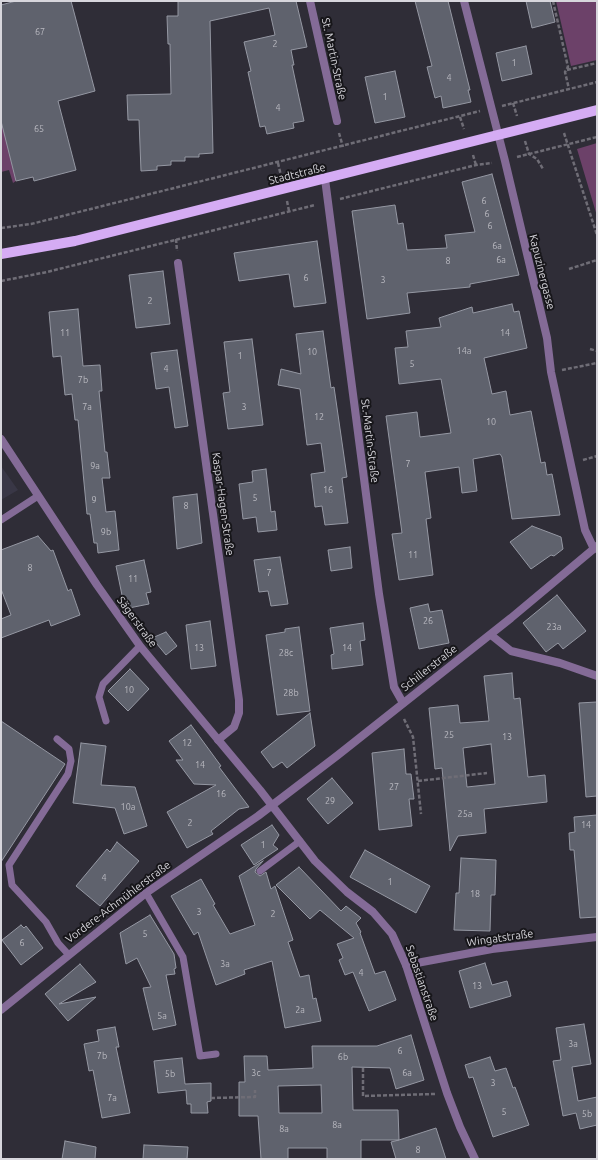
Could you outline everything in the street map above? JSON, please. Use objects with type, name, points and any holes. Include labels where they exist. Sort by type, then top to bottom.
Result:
[{"type":"main road","name":"Stadtstraße","points":[[1,254],[75,241],[597,110]]},
{"type":"street","name":"St. Martin-Straße","points":[[310,1],[337,121]]},
{"type":"street","name":"Kapuzinergasse","points":[[464,1],[505,161],[546,338],[551,372],[585,530],[595,548]]},
{"type":"street","name":"St.-Martin-Straße","points":[[325,179],[380,594],[394,687],[403,703]]},
{"type":"street","name":"Kaspar-Hagen-Straße","points":[[178,263],[239,700],[239,713],[234,726],[218,740]]},
{"type":"street","name":"Sägerstraße","points":[[1,439],[140,646],[273,805]]},
{"type":"street","name":"Schillerstraße","points":[[273,805],[490,635],[595,548]]},
{"type":"street","points":[[490,635],[511,651],[560,663],[597,676]]},
{"type":"street","name":"Sebastianstraße","points":[[273,805],[315,861],[347,892],[372,912],[392,934],[406,965],[447,1094],[475,1159]]},
{"type":"street","name":"Vordere-Achmühlerstraße","points":[[1,1010],[68,954],[146,893],[273,805]]},
{"type":"street","name":"Wingatstraße","points":[[406,965],[492,949],[597,937]]},
{"type":"lane","points":[[1,520],[38,496]]},
{"type":"lane","points":[[106,721],[99,697],[103,684],[140,646]]},
{"type":"lane","points":[[57,739],[69,749],[71,761],[68,774],[9,864],[12,885],[46,922],[58,943],[68,954]]},
{"type":"lane","points":[[260,870],[300,841]]},
{"type":"lane","points":[[146,893],[183,957],[200,1056],[216,1054]]},
{"type":"path","points":[[553,1],[568,67],[565,72],[569,89]]},
{"type":"path","points":[[566,70],[597,63]]},
{"type":"path","points":[[1,228],[31,224],[597,82]]},
{"type":"path","points":[[1,281],[47,272],[476,165],[505,161],[597,137]]},
{"type":"path","points":[[568,144],[597,235]]},
{"type":"path","points":[[529,154],[537,159],[543,170]]},
{"type":"path","points":[[569,269],[597,260]]},
{"type":"path","points":[[590,349],[597,351]]},
{"type":"path","points":[[551,372],[597,363]]},
{"type":"path","points":[[401,716],[413,737],[421,814]]},
{"type":"path","points":[[418,781],[487,773]]},
{"type":"path","points":[[363,1068],[362,1096],[436,1094]]},
{"type":"path","points":[[211,1098],[255,1097],[255,1090]]},
{"type":"shaded area","points":[[556,1],[597,1],[597,60],[571,66]]},
{"type":"shaded area","points":[[1,116],[16,181],[13,183],[9,170],[1,172]]},
{"type":"shaded area","points":[[597,143],[597,216],[577,149]]},
{"type":"shaded area","points":[[1,466],[18,490],[1,500]]},
{"type":"building","points":[[16,1],[71,1],[95,91],[58,101],[76,170],[34,181],[33,177],[16,181],[1,121],[1,5]]},
{"type":"building","points":[[178,1],[296,1],[307,47],[291,50],[294,65],[292,65],[304,121],[293,123],[294,128],[267,134],[265,126],[260,127],[248,72],[251,71],[244,42],[275,35],[269,8],[210,21],[213,153],[199,154],[199,157],[185,157],[185,161],[171,161],[171,165],[157,166],[157,170],[141,171],[139,120],[128,120],[127,95],[171,94],[170,44],[168,44],[167,16],[178,16]]},
{"type":"building","points":[[415,1],[448,1],[470,90],[468,90],[471,102],[443,108],[441,96],[435,98],[427,67],[432,66]]},
{"type":"building","points":[[526,1],[550,1],[555,22],[532,28]]},
{"type":"building","points":[[526,46],[532,74],[502,81],[496,53]]},
{"type":"building","points":[[395,71],[405,117],[375,123],[365,77]]},
{"type":"building","points":[[492,174],[519,275],[470,284],[470,287],[407,293],[410,313],[367,319],[352,211],[395,205],[398,224],[403,223],[407,250],[447,248],[445,235],[475,232],[462,182]]},
{"type":"building","points":[[317,241],[326,303],[294,307],[289,274],[239,281],[234,253]]},
{"type":"building","points":[[163,271],[170,324],[136,328],[129,275]]},
{"type":"building","points":[[512,304],[514,312],[519,311],[527,348],[484,358],[492,394],[506,391],[510,415],[531,411],[541,463],[545,462],[547,475],[552,474],[560,515],[512,519],[502,457],[500,454],[473,459],[477,491],[462,493],[459,467],[425,472],[431,518],[426,519],[433,575],[399,580],[392,534],[402,533],[386,416],[417,412],[420,437],[451,433],[441,379],[399,384],[395,348],[408,347],[406,331],[441,327],[439,318],[472,307],[473,313]]},
{"type":"building","points":[[78,309],[83,366],[100,365],[102,391],[99,391],[105,452],[107,452],[110,478],[102,478],[106,512],[115,511],[119,550],[98,553],[97,543],[94,543],[90,514],[87,514],[78,420],[75,420],[72,394],[65,395],[61,356],[53,357],[49,312]]},
{"type":"building","points":[[323,331],[331,388],[334,387],[347,477],[342,478],[348,523],[325,525],[322,506],[315,507],[311,474],[325,472],[321,443],[307,445],[300,389],[278,385],[281,369],[301,374],[296,334]]},
{"type":"building","points":[[252,339],[263,425],[228,429],[223,393],[230,392],[224,342]]},
{"type":"building","points":[[177,350],[188,426],[175,428],[169,387],[156,389],[151,353]]},
{"type":"building","points":[[266,469],[271,512],[275,511],[277,530],[258,532],[256,517],[243,519],[239,484],[253,482],[252,471]]},
{"type":"building","points":[[197,494],[202,543],[177,549],[173,497]]},
{"type":"building","points":[[532,526],[561,537],[563,549],[554,556],[551,555],[531,569],[510,542]]},
{"type":"building","points":[[38,536],[51,551],[53,550],[68,591],[71,589],[80,615],[51,626],[49,620],[1,638],[1,619],[11,615],[1,589],[1,550]]},
{"type":"building","points":[[350,547],[352,568],[331,571],[328,550]]},
{"type":"building","points":[[280,557],[288,604],[271,606],[268,591],[259,592],[254,560]]},
{"type":"building","points":[[144,560],[151,592],[146,593],[149,604],[129,608],[127,599],[123,600],[116,566]]},
{"type":"building","points":[[557,595],[586,631],[563,649],[558,643],[546,652],[523,623]]},
{"type":"building","points":[[428,604],[430,612],[442,610],[449,643],[419,649],[410,608]]},
{"type":"building","points":[[210,621],[216,666],[191,669],[186,625]]},
{"type":"building","points":[[363,623],[365,640],[360,641],[363,665],[332,669],[331,655],[334,654],[330,628]]},
{"type":"building","points":[[299,627],[310,711],[277,715],[266,635],[285,632],[285,629]]},
{"type":"building","points":[[166,632],[177,646],[166,655],[152,638]]},
{"type":"building","points":[[130,669],[149,689],[128,711],[108,691]]},
{"type":"building","points":[[512,673],[514,699],[520,698],[528,777],[545,775],[547,802],[484,809],[486,833],[458,836],[450,851],[442,768],[435,769],[429,708],[458,705],[460,723],[489,721],[484,676]],"holes":[[[491,744],[495,784],[467,787],[463,748]]]},
{"type":"building","points":[[597,702],[597,796],[586,797],[579,703]]},
{"type":"building","points":[[310,713],[315,746],[287,768],[282,762],[273,768],[261,752]]},
{"type":"building","points":[[1,721],[65,764],[1,862]]},
{"type":"building","points":[[191,725],[221,766],[219,767],[249,807],[239,809],[211,831],[213,834],[187,848],[167,812],[216,785],[194,784],[176,760],[183,760],[169,741]]},
{"type":"building","points":[[81,743],[106,746],[101,785],[135,787],[147,826],[124,834],[115,808],[73,803]]},
{"type":"building","points":[[404,749],[406,774],[411,774],[414,799],[409,799],[412,826],[379,830],[372,753]]},
{"type":"building","points":[[332,778],[353,803],[328,824],[307,799]]},
{"type":"building","points":[[597,815],[597,917],[580,918],[574,850],[570,850],[569,833],[575,832],[574,817]]},
{"type":"building","points":[[272,825],[279,835],[273,845],[278,849],[254,865],[241,845]]},
{"type":"building","points":[[117,842],[139,861],[100,906],[76,886],[107,849],[110,852]]},
{"type":"building","points":[[365,850],[430,886],[416,913],[350,877]]},
{"type":"building","points":[[461,858],[496,860],[495,895],[491,895],[490,931],[454,930],[456,893],[459,893]]},
{"type":"building","points":[[263,861],[255,872],[260,876],[266,872],[271,889],[275,886],[293,940],[288,942],[300,977],[309,975],[313,999],[316,998],[321,1021],[285,1028],[272,961],[244,970],[245,974],[216,985],[198,932],[194,935],[171,896],[201,879],[215,904],[213,905],[230,934],[255,925],[239,876]]},
{"type":"building","points":[[299,867],[341,911],[346,906],[361,918],[356,923],[361,932],[360,933],[375,974],[385,971],[396,1000],[369,1011],[353,972],[345,975],[339,960],[343,958],[337,944],[354,938],[320,910],[310,919],[276,885]]},
{"type":"building","points":[[150,915],[174,954],[176,968],[174,969],[175,974],[166,975],[176,1025],[153,1030],[143,988],[151,987],[137,958],[126,964],[120,933]]},
{"type":"building","points":[[21,925],[24,928],[26,926],[43,948],[21,965],[2,940]]},
{"type":"building","points":[[485,963],[492,985],[507,981],[511,996],[470,1008],[459,971]]},
{"type":"building","points":[[80,964],[96,982],[59,1004],[96,997],[68,1021],[45,994]]},
{"type":"building","points":[[584,1024],[591,1064],[572,1067],[578,1101],[597,1097],[597,1125],[580,1129],[576,1113],[563,1116],[553,1061],[561,1060],[556,1028]]},
{"type":"building","points":[[115,1027],[119,1047],[116,1047],[130,1113],[102,1118],[93,1070],[89,1071],[84,1044],[99,1041],[97,1030]]},
{"type":"building","points":[[411,1035],[424,1080],[396,1089],[390,1068],[352,1067],[353,1110],[398,1110],[399,1140],[361,1140],[361,1159],[327,1159],[327,1148],[288,1148],[288,1159],[261,1159],[258,1116],[239,1116],[239,1082],[245,1082],[244,1056],[267,1056],[268,1070],[313,1068],[312,1046],[377,1046]],"holes":[[[321,1085],[322,1113],[279,1113],[278,1086]]]},
{"type":"building","points":[[490,1057],[495,1071],[506,1068],[513,1088],[515,1087],[529,1125],[493,1137],[473,1077],[469,1078],[465,1065]]},
{"type":"building","points":[[182,1058],[185,1084],[211,1083],[211,1101],[207,1102],[208,1113],[191,1113],[191,1104],[187,1104],[186,1090],[158,1093],[154,1061]]},
{"type":"building","points":[[436,1128],[446,1159],[396,1159],[391,1142]]},
{"type":"building","points":[[65,1141],[96,1147],[95,1159],[62,1159]]},
{"type":"building","points":[[144,1145],[188,1147],[187,1159],[143,1159]]}]
